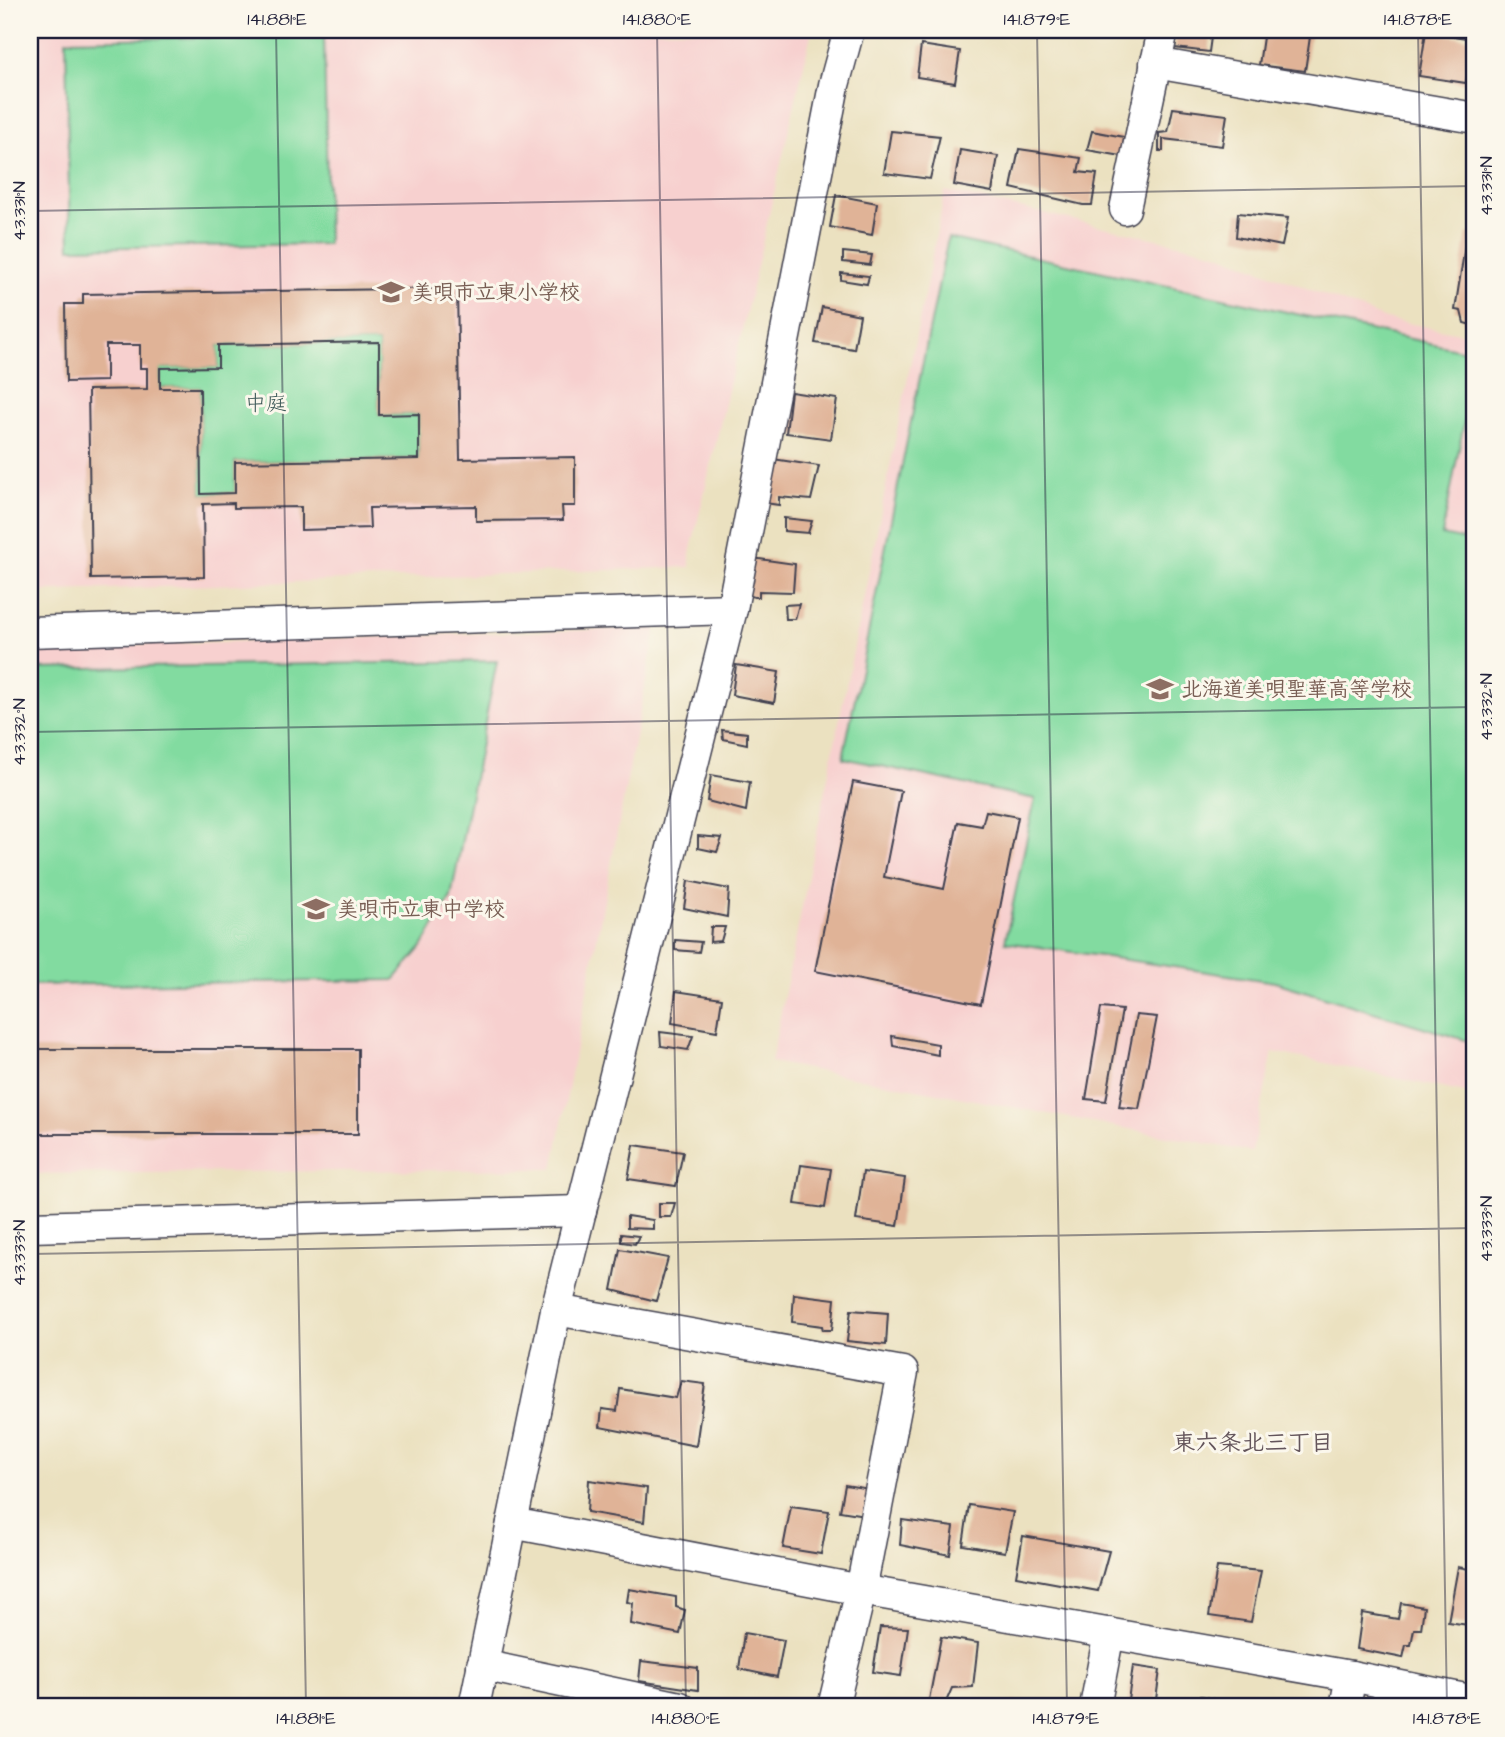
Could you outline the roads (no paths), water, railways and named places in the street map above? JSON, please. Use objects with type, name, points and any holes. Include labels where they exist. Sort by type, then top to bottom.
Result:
[{"type":"street","points":[[474,1707],[556,1310],[732,609],[834,85],[849,30]]},
{"type":"street","points":[[1125,209],[1163,30]]},
{"type":"street","points":[[1155,63],[1475,118]]},
{"type":"street","points":[[30,632],[732,609]]},
{"type":"street","points":[[30,1227],[581,1211]]},
{"type":"street","points":[[556,1310],[903,1372],[861,1590],[833,1707]]},
{"type":"street","points":[[512,1524],[861,1590],[1351,1676],[1475,1701]]},
{"type":"street","points":[[1095,1707],[1109,1633]]},
{"type":"street","points":[[482,1665],[680,1707]]},
{"type":"street","points":[[1345,1707],[1351,1676]]},
{"type":"place","name":"美唄市立東小学校","points":[[391,292]]},
{"type":"place","name":"北海道美唄聖華高等学校","points":[[1160,689]]},
{"type":"place","name":"美唄市立東中学校","points":[[316,909]]},
{"type":"district","name":"東六条北三丁目","points":[[1253,1442]]},
{"type":"park label","name":"中庭","points":[[266,403]]}]
